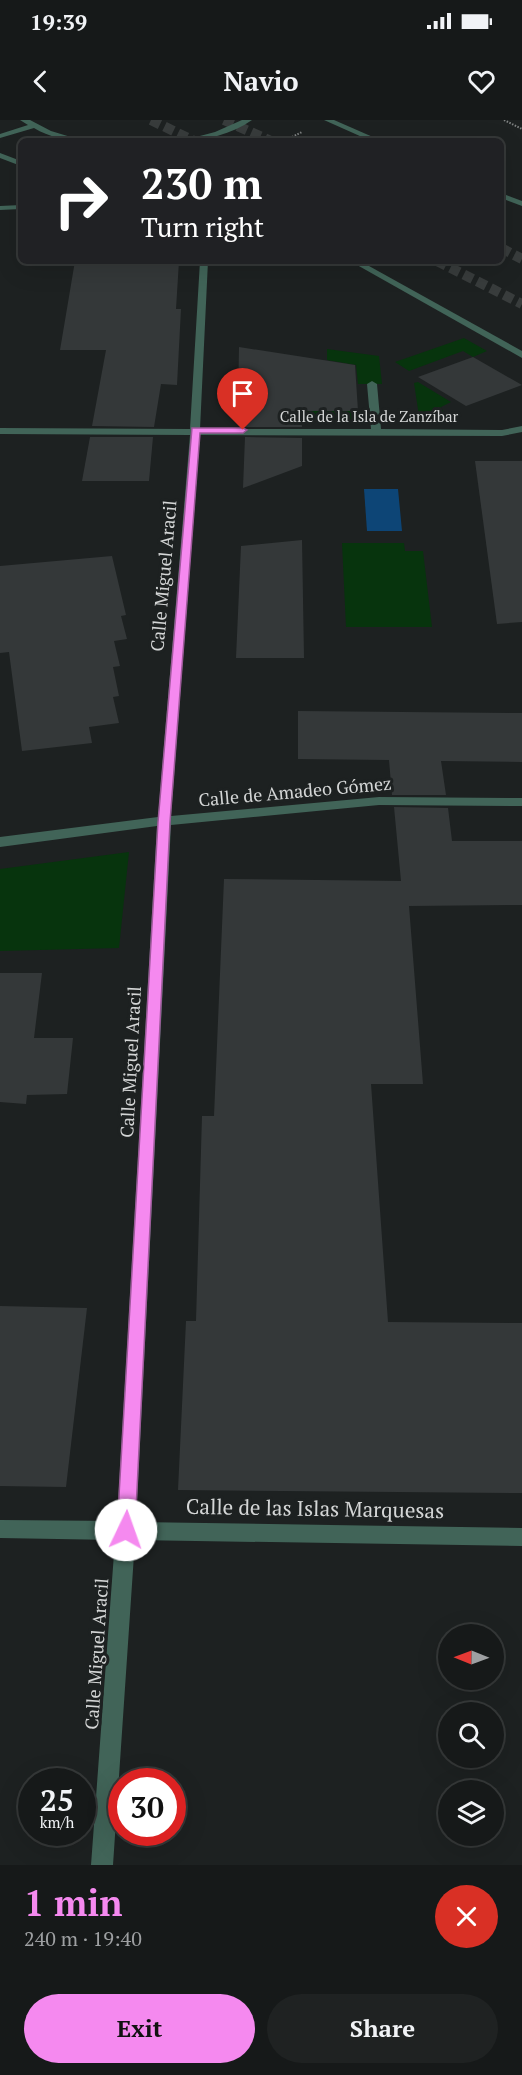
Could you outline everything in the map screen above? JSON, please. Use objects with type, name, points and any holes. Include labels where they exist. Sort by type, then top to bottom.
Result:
[{"type":"street","points":[[24,120],[33,126],[71,138]]},
{"type":"street","points":[[199,138],[218,134],[248,120]]},
{"type":"street","points":[[328,120],[371,138]]},
{"type":"street","points":[[0,136],[33,126]]},
{"type":"street","points":[[0,155],[18,163]]},
{"type":"street","points":[[504,196],[522,204]]},
{"type":"street","points":[[0,208],[18,207]]},
{"type":"street","name":"Calle Miguel Aracil","points":[[102,1865],[126,1530],[164,822],[195,430],[204,264]]},
{"type":"street","points":[[359,264],[522,355]]},
{"type":"street","points":[[372,384],[376,432]]},
{"type":"street","name":"Calle de la Isla de Zanzíbar","points":[[0,431],[502,433],[522,429]]},
{"type":"street","name":"Calle de Amadeo Gómez","points":[[0,842],[164,822],[379,801],[522,802]]},
{"type":"street","name":"Calle de las Islas Marquesas","points":[[0,1530],[522,1537]]},
{"type":"path","points":[[504,120],[522,129]]},
{"type":"green space","points":[[464,338],[487,351],[473,357],[463,351],[409,371],[395,362]]},
{"type":"green space","points":[[327,349],[379,356],[382,384],[358,384],[356,365],[327,360]]},
{"type":"green space","points":[[418,382],[451,402],[441,407],[444,413],[438,417],[419,416],[414,383]]},
{"type":"green space","points":[[302,411],[365,411],[366,421],[303,421]]},
{"type":"green space","points":[[342,543],[404,543],[405,551],[423,551],[432,627],[346,627]]},
{"type":"green space","points":[[129,852],[119,948],[0,951],[0,869]]},
{"type":"water","points":[[364,489],[398,489],[402,531],[367,531]]},
{"type":"building","points":[[74,264],[179,264],[176,309],[181,309],[177,385],[161,384],[154,427],[92,426],[106,350],[60,350]]},
{"type":"building","points":[[239,347],[355,365],[358,411],[301,411],[302,427],[245,427],[246,404],[238,403]]},
{"type":"building","points":[[473,357],[522,385],[466,406],[418,377]]},
{"type":"building","points":[[90,437],[153,437],[149,481],[82,481]]},
{"type":"building","points":[[245,437],[302,438],[302,466],[243,488]]},
{"type":"building","points":[[475,461],[522,461],[522,622],[497,624]]},
{"type":"building","points":[[302,540],[304,658],[236,658],[241,546]]},
{"type":"building","points":[[112,556],[126,615],[121,616],[127,639],[114,641],[120,666],[113,667],[119,696],[113,697],[119,723],[89,727],[92,743],[22,751],[9,652],[0,653],[0,566]]},
{"type":"building","points":[[298,711],[522,713],[522,762],[441,761],[446,795],[392,795],[389,760],[298,759]]},
{"type":"building","points":[[394,807],[448,808],[452,841],[522,841],[522,905],[409,906],[423,1084],[371,1084],[388,1322],[522,1323],[522,1493],[178,1490],[186,1321],[196,1321],[202,1116],[214,1116],[224,879],[401,881]]},
{"type":"building","points":[[0,973],[42,973],[34,1038],[73,1038],[67,1094],[27,1095],[26,1104],[0,1102]]},
{"type":"building","points":[[0,1306],[87,1308],[66,1487],[0,1486]]},
{"type":"tunnel","points":[[151,120],[188,138]]},
{"type":"tunnel","points":[[224,120],[264,138]]},
{"type":"tunnel","points":[[504,250],[522,259]]},
{"type":"tunnel","points":[[443,264],[522,304]]},
{"type":"route","points":[[126,1530],[164,822],[195,430],[243,430]]}]
